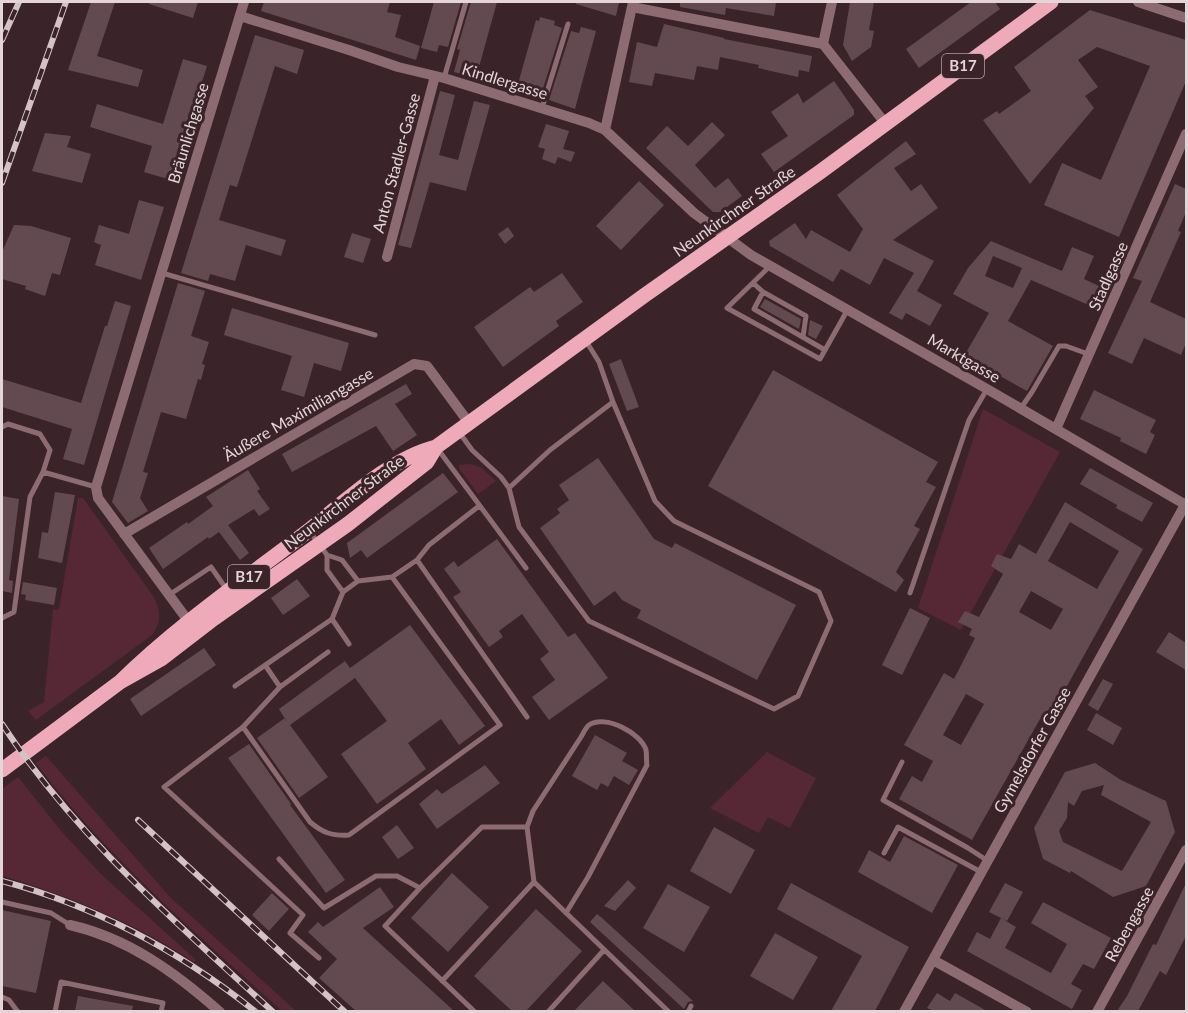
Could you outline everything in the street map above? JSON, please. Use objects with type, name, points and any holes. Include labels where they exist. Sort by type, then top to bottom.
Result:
[{"type":"main road","name":"Neunkirchner Straße","points":[[2,770],[120,682],[153,650],[371,482],[417,452],[436,447],[820,172],[1051,2]]},
{"type":"main road","name":"Neunkirchner Straße","points":[[120,682],[161,659],[213,620],[323,550],[427,462],[436,447]]},
{"type":"street","name":"Bräunlichgasse","points":[[96,487],[244,2]]},
{"type":"street","points":[[823,44],[832,2]]},
{"type":"street","points":[[1138,2],[1186,18]]},
{"type":"street","points":[[605,130],[633,4],[823,44],[885,123]]},
{"type":"street","name":"Kindlergasse","points":[[240,16],[398,67],[439,77],[589,123],[605,130],[694,213],[727,238]]},
{"type":"street","name":"Anton Stadler-Gasse","points":[[387,257],[439,77]]},
{"type":"street","name":"Stadlgasse","points":[[1056,429],[1186,134]]},
{"type":"street","name":"Marktgasse","points":[[727,238],[769,267],[848,309],[1186,504]]},
{"type":"street","name":"Äußere Maximiliangasse","points":[[124,534],[414,364],[427,366],[463,427]]},
{"type":"street","points":[[96,487],[98,498],[189,622]]},
{"type":"street","name":"Gymelsdorfer Gasse","points":[[904,1011],[1186,504]]},
{"type":"street","name":"Rebengasse","points":[[1097,1011],[1186,850]]},
{"type":"street","points":[[70,925],[90,929],[140,952],[165,968],[220,1011]]},
{"type":"street","points":[[933,960],[1027,1011]]},
{"type":"lane","points":[[439,77],[466,2]]},
{"type":"lane","points":[[542,109],[568,24]]},
{"type":"lane","points":[[769,267],[727,308],[820,359]]},
{"type":"lane","points":[[160,273],[375,335]]},
{"type":"lane","points":[[753,283],[763,292],[806,316],[803,337]]},
{"type":"lane","points":[[763,292],[754,309],[825,350]]},
{"type":"lane","points":[[816,366],[848,309]]},
{"type":"lane","points":[[463,427],[472,450],[501,477],[509,488],[519,527],[589,621],[774,709],[798,696],[831,621],[819,592],[674,521],[655,501],[613,402],[599,362],[584,339]]},
{"type":"lane","points":[[1021,408],[1059,346],[1090,354]]},
{"type":"lane","points":[[910,593],[969,420],[987,389]]},
{"type":"lane","points":[[509,488],[550,450],[613,402]]},
{"type":"lane","points":[[2,427],[8,424],[40,434],[50,450],[43,472],[30,498],[14,612],[2,618]]},
{"type":"lane","points":[[436,447],[526,568]]},
{"type":"lane","points":[[43,472],[96,487]]},
{"type":"lane","points":[[235,686],[332,618],[343,592],[358,581],[392,577],[417,560],[429,545],[479,507]]},
{"type":"lane","points":[[309,531],[323,550],[327,570],[343,592]]},
{"type":"lane","points":[[323,550],[342,560],[358,581]]},
{"type":"lane","points":[[417,560],[527,717]]},
{"type":"lane","points":[[170,596],[211,567],[229,592]]},
{"type":"lane","points":[[243,728],[310,822],[321,832],[334,836],[349,835],[500,725],[392,577]]},
{"type":"lane","points":[[332,618],[349,644]]},
{"type":"lane","points":[[319,958],[290,933],[303,915],[164,787],[243,728],[280,687],[328,652]]},
{"type":"lane","points":[[265,665],[280,687]]},
{"type":"lane","points":[[566,913],[588,877],[646,765],[646,750],[634,734],[618,725],[602,721],[589,725],[533,811],[527,827],[534,882],[604,950],[669,1011]]},
{"type":"lane","points":[[902,762],[883,800],[988,861]]},
{"type":"lane","points":[[884,853],[898,826],[982,873]]},
{"type":"lane","points":[[475,1011],[385,926],[482,827],[527,827]]},
{"type":"lane","points":[[279,859],[324,908],[376,876],[397,876],[420,888]]},
{"type":"lane","points":[[442,981],[534,882]]},
{"type":"lane","points":[[2,902],[51,913],[70,925]]},
{"type":"lane","points":[[548,1011],[604,950]]},
{"type":"lane","points":[[55,1011],[61,982],[163,1003],[161,1011]]},
{"type":"lane","points":[[2,997],[9,1000],[18,1011]]},
{"type":"shaded area","points":[[983,409],[1060,452],[961,630],[918,608]]},
{"type":"shaded area","points":[[470,464],[480,467],[496,481],[478,494],[459,468],[459,465]]},
{"type":"shaded area","points":[[78,498],[83,498],[153,596],[158,606],[159,620],[152,635],[36,720],[28,711],[44,702],[53,610],[59,609]]},
{"type":"shaded area","points":[[767,752],[816,778],[790,828],[768,817],[759,833],[710,808]]},
{"type":"shaded area","points":[[46,756],[170,897],[296,1011],[282,1011],[122,862],[63,797],[36,763]]},
{"type":"shaded area","points":[[18,777],[62,832],[102,875],[196,960],[194,962],[149,935],[101,912],[52,892],[2,876],[2,789]]},
{"type":"building","points":[[91,2],[115,2],[97,56],[143,70],[138,87],[68,70]]},
{"type":"building","points":[[149,2],[198,2],[193,18],[149,4]]},
{"type":"building","points":[[264,2],[390,2],[387,12],[401,15],[395,37],[420,46],[416,60],[261,11]]},
{"type":"building","points":[[434,2],[461,2],[448,47],[439,45],[437,52],[421,48]]},
{"type":"building","points":[[471,2],[497,2],[476,78],[454,72],[460,50],[457,49]]},
{"type":"building","points":[[576,2],[619,2],[616,16],[576,4]]},
{"type":"building","points":[[680,2],[776,2],[774,16],[726,8],[725,15],[680,7]]},
{"type":"building","points":[[850,2],[874,2],[869,30],[874,31],[871,47],[852,61],[843,45]]},
{"type":"building","points":[[971,2],[995,2],[1000,9],[919,68],[906,49]]},
{"type":"building","points":[[1090,10],[1186,40],[1186,81],[1119,237],[1044,205],[1062,163],[1101,180],[1150,66],[1097,47],[1078,60],[1098,87],[1085,96],[1094,108],[1030,184],[983,120],[997,111],[999,114],[1031,91],[1014,67]]},
{"type":"building","points":[[540,17],[555,21],[554,25],[562,28],[540,98],[516,91],[536,20],[539,21]]},
{"type":"building","points":[[664,24],[724,39],[812,56],[809,72],[799,70],[798,77],[758,68],[759,65],[720,57],[718,70],[697,66],[694,80],[655,73],[652,86],[629,82],[637,42],[657,47]]},
{"type":"building","points":[[581,27],[596,31],[575,109],[549,100],[571,31],[579,33]]},
{"type":"building","points":[[255,35],[304,50],[297,74],[275,66],[237,187],[230,185],[219,220],[286,240],[281,256],[246,245],[235,281],[210,274],[208,281],[181,273]]},
{"type":"building","points":[[183,59],[207,66],[171,180],[144,172],[152,146],[90,127],[97,104],[163,124]]},
{"type":"building","points":[[834,81],[854,110],[854,115],[774,172],[761,154],[788,136],[771,112],[798,93],[803,103]]},
{"type":"building","points":[[440,91],[455,95],[439,155],[458,160],[474,101],[490,105],[466,191],[430,182],[411,248],[398,245]]},
{"type":"building","points":[[712,122],[725,135],[695,165],[715,188],[728,178],[742,196],[720,212],[713,212],[646,148],[667,126],[688,146]]},
{"type":"building","points":[[546,124],[569,131],[563,149],[575,152],[571,162],[558,157],[555,164],[542,159],[545,149],[538,147]]},
{"type":"building","points":[[45,133],[71,136],[67,147],[91,154],[82,183],[32,171]]},
{"type":"building","points":[[906,141],[916,154],[894,168],[911,191],[921,184],[938,208],[893,240],[934,261],[917,291],[942,305],[930,326],[906,313],[902,320],[889,313],[914,273],[884,258],[870,285],[841,269],[833,282],[770,246],[769,241],[795,223],[806,239],[811,230],[850,252],[863,229],[837,195]]},
{"type":"building","points":[[639,181],[664,205],[621,250],[596,226]]},
{"type":"building","points":[[1175,184],[1186,189],[1186,212],[1178,231],[1181,232],[1150,302],[1186,319],[1186,343],[1181,355],[1144,338],[1132,364],[1108,353],[1142,281],[1133,278]]},
{"type":"building","points":[[139,200],[164,207],[141,280],[95,265],[101,245],[94,242],[99,225],[129,234]]},
{"type":"building","points":[[14,225],[31,226],[71,238],[60,275],[52,273],[45,296],[25,289],[26,286],[2,279],[2,252]]},
{"type":"building","points":[[508,227],[514,236],[505,244],[498,234]]},
{"type":"building","points":[[352,233],[371,239],[363,263],[344,257]]},
{"type":"building","points":[[991,241],[1062,271],[1072,247],[1094,256],[1084,279],[1099,286],[1091,306],[1031,280],[1008,321],[1053,346],[1027,391],[964,356],[989,313],[953,294],[968,268]],"holes":[[[993,256],[1022,268],[1013,288],[985,276]]]},
{"type":"building","points":[[562,273],[583,302],[556,321],[559,326],[503,367],[474,327],[530,287],[534,292]]},
{"type":"building","points":[[178,283],[205,291],[191,336],[209,342],[202,364],[205,365],[201,380],[198,379],[186,419],[161,412],[143,472],[148,473],[140,498],[148,511],[128,523],[112,502]]},
{"type":"building","points":[[765,299],[801,319],[799,329],[760,307]]},
{"type":"building","points":[[115,301],[131,306],[84,465],[63,459],[72,429],[2,407],[2,379],[81,403]]},
{"type":"building","points":[[232,308],[349,343],[341,371],[314,363],[304,397],[281,390],[292,356],[224,335]]},
{"type":"building","points":[[810,320],[823,326],[816,339],[808,335]]},
{"type":"building","points":[[621,359],[639,407],[627,411],[609,364]]},
{"type":"building","points":[[773,370],[938,462],[926,482],[936,487],[914,526],[920,529],[896,572],[904,580],[896,592],[708,486]]},
{"type":"building","points":[[406,384],[412,394],[395,404],[417,435],[393,451],[376,426],[292,472],[282,454]]},
{"type":"building","points":[[1094,390],[1156,420],[1150,432],[1155,435],[1146,454],[1120,441],[1121,438],[1080,419]]},
{"type":"building","points":[[598,458],[654,539],[672,548],[675,543],[796,605],[757,680],[637,618],[641,610],[622,600],[615,591],[594,606],[540,528],[560,513],[557,509],[569,500],[559,485]]},
{"type":"building","points":[[1090,468],[1153,503],[1142,522],[1080,484]]},
{"type":"building","points":[[248,470],[260,489],[257,491],[270,509],[259,516],[254,509],[228,525],[249,553],[240,560],[219,532],[209,539],[208,537],[163,569],[149,548],[213,506],[206,497]]},
{"type":"building","points":[[443,473],[458,492],[367,558],[361,550],[350,558],[347,543]]},
{"type":"building","points":[[55,492],[75,495],[62,563],[38,558],[42,532],[48,533]]},
{"type":"building","points":[[2,496],[19,499],[9,580],[13,581],[12,593],[2,591]]},
{"type":"building","points":[[1065,502],[1143,549],[1047,722],[1040,719],[972,840],[899,799],[912,776],[922,782],[933,761],[904,745],[944,673],[954,679],[975,638],[969,635],[972,629],[958,622],[965,611],[979,617],[1003,574],[991,566],[997,554],[1011,559],[1019,544],[1036,554]],"holes":[[[1070,522],[1119,551],[1097,589],[1048,561]],[[1031,591],[1063,609],[1051,630],[1019,612]],[[966,694],[984,704],[961,745],[943,735]]]},
{"type":"building","points":[[497,539],[568,637],[575,633],[608,678],[549,720],[532,697],[555,680],[540,659],[549,652],[522,614],[499,631],[503,637],[489,647],[453,597],[461,592],[444,569],[454,561],[458,567]]},
{"type":"building","points":[[297,579],[310,596],[283,615],[271,598]]},
{"type":"building","points":[[23,582],[57,588],[54,605],[25,600],[26,595],[21,594]]},
{"type":"building","points":[[910,608],[930,618],[902,675],[882,665]]},
{"type":"building","points":[[410,625],[485,726],[459,745],[441,719],[408,743],[426,769],[377,804],[341,754],[387,721],[355,678],[290,725],[328,777],[299,798],[257,738],[285,718],[279,709],[345,661],[350,668]]},
{"type":"building","points":[[1169,632],[1186,643],[1186,670],[1156,652]]},
{"type":"building","points":[[204,648],[216,665],[141,716],[130,699]]},
{"type":"building","points":[[1103,679],[1113,684],[1098,711],[1088,705]]},
{"type":"building","points":[[1096,713],[1122,728],[1113,745],[1087,730]]},
{"type":"building","points":[[595,735],[627,753],[622,761],[638,770],[629,785],[614,776],[608,787],[601,783],[597,790],[572,776]]},
{"type":"building","points":[[249,744],[345,880],[326,893],[228,758]]},
{"type":"building","points":[[1095,763],[1121,780],[1166,801],[1175,832],[1146,886],[1113,897],[1071,871],[1070,873],[1043,859],[1034,828],[1065,772]],"holes":[[[1104,785],[1101,795],[1151,822],[1122,871],[1063,842],[1059,831],[1067,818],[1068,802],[1074,806],[1082,791]]]},
{"type":"building","points":[[485,765],[500,783],[437,829],[419,804],[437,789],[442,794]]},
{"type":"building","points":[[397,825],[414,848],[398,859],[382,837]]},
{"type":"building","points":[[714,827],[755,850],[731,894],[690,871]]},
{"type":"building","points":[[904,836],[958,865],[932,913],[858,872],[869,850],[890,862]]},
{"type":"building","points":[[452,873],[489,907],[448,952],[411,918]]},
{"type":"building","points":[[628,880],[636,888],[615,911],[604,906]]},
{"type":"building","points":[[791,883],[909,947],[875,1011],[831,1011],[862,956],[777,909]]},
{"type":"building","points":[[1005,883],[1023,892],[1007,921],[989,912]]},
{"type":"building","points":[[1186,883],[1186,936],[1166,975],[1160,971],[1138,1011],[1117,1011],[1153,944],[1156,945]]},
{"type":"building","points":[[668,884],[710,907],[684,952],[643,928]]},
{"type":"building","points":[[380,887],[394,907],[363,928],[454,1011],[356,1011],[319,978],[337,959],[308,932],[318,922],[323,927]]},
{"type":"building","points":[[272,893],[289,909],[269,931],[252,915]]},
{"type":"building","points":[[1043,902],[1111,938],[1094,969],[1083,964],[1071,984],[1082,990],[1072,1009],[967,951],[977,932],[990,939],[1001,918],[1016,927],[1005,948],[1051,973],[1067,944],[1031,923]]},
{"type":"building","points":[[536,909],[582,951],[526,1011],[512,1011],[474,976]]},
{"type":"building","points":[[2,910],[51,921],[36,993],[2,986]]},
{"type":"building","points":[[597,914],[693,1001],[688,1002],[684,1009],[590,922]]},
{"type":"building","points":[[775,933],[818,957],[793,1000],[750,976]]},
{"type":"building","points":[[603,981],[635,1011],[574,1011]]},
{"type":"building","points":[[937,993],[950,1001],[955,993],[987,1011],[934,1011],[927,1008]]},
{"type":"building","points":[[78,996],[133,1006],[132,1011],[75,1011]]},
{"type":"railway","points":[[2,40],[19,2]]},
{"type":"railway","points":[[2,183],[66,2]]},
{"type":"railway","points":[[2,724],[31,765],[95,841],[164,911],[273,1012]]},
{"type":"railway","points":[[138,820],[345,1012]]},
{"type":"railway","points":[[2,881],[37,891],[136,933],[198,970],[256,1012]]}]
